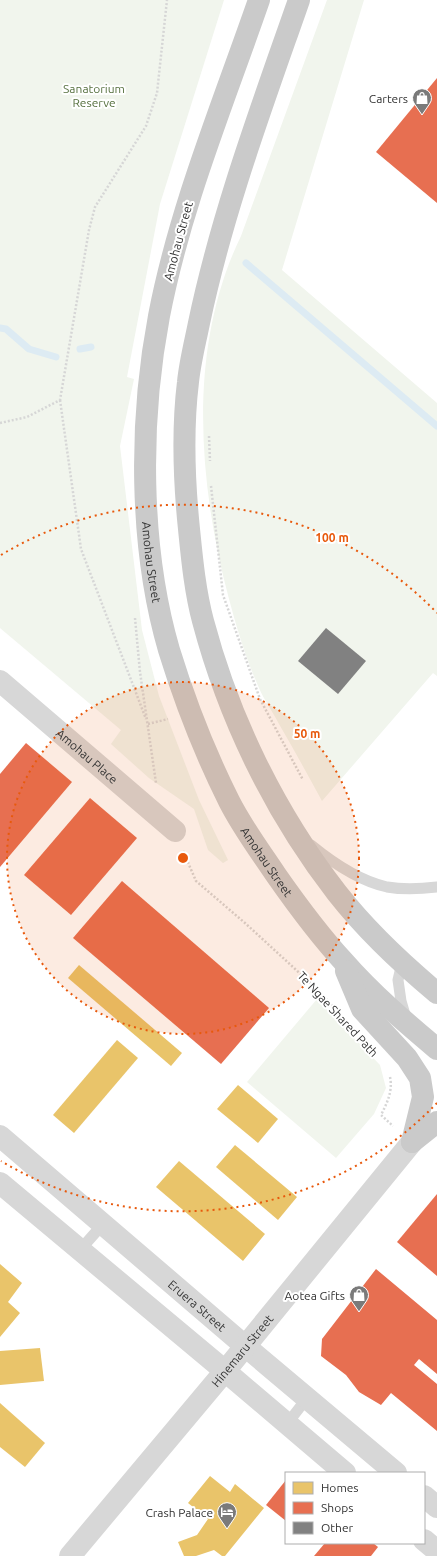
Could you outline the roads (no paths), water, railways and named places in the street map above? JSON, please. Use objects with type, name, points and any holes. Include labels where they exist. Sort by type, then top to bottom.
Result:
[{"type":"main road","name":"Amohau Street","points":[[259,0],[201,164],[176,243],[159,317],[148,388],[145,482],[150,550],[157,599],[169,648],[190,713],[230,803],[250,837],[299,908],[342,960],[408,1025],[437,1050]]},
{"type":"main road","points":[[299,0],[247,151],[210,273],[188,381],[184,441],[186,501],[193,562],[202,618],[221,680],[248,745],[292,830],[338,895],[402,963],[437,993]]},
{"type":"main road","points":[[342,960],[362,1009],[407,1058],[420,1078],[423,1097],[405,1136]]},
{"type":"main road","points":[[405,1136],[437,1122]]},
{"type":"street","name":"Amohau Place","points":[[0,680],[175,831]]},
{"type":"street","name":"Eruera Street","points":[[0,1136],[395,1472]]},
{"type":"street","name":"Hinemaru Street","points":[[70,1556],[245,1346],[405,1136]]},
{"type":"street","points":[[0,1184],[344,1472]]},
{"type":"street","points":[[425,1497],[437,1507]]},
{"type":"street","points":[[425,1541],[437,1551]]},
{"type":"lane","points":[[292,830],[326,858],[363,878],[387,887],[417,890],[437,887]]},
{"type":"lane","points":[[402,963],[398,980],[401,1001],[408,1025]]},
{"type":"lane","points":[[80,1250],[103,1224]]},
{"type":"lane","points":[[287,1424],[307,1398]]},
{"type":"waterway","points":[[246,263],[437,426]]},
{"type":"waterway","points":[[0,328],[6,329],[29,349],[56,357]]},
{"type":"waterway","points":[[80,349],[91,347]]},
{"type":"place","name":"Carters","points":[[422,115]]},
{"type":"place","name":"Aotea Gifts","points":[[359,1312]]},
{"type":"place","name":"Crash Palace","points":[[227,1529]]},
{"type":"park label","name":"Sanatorium Reserve","points":[[94,95]]}]
